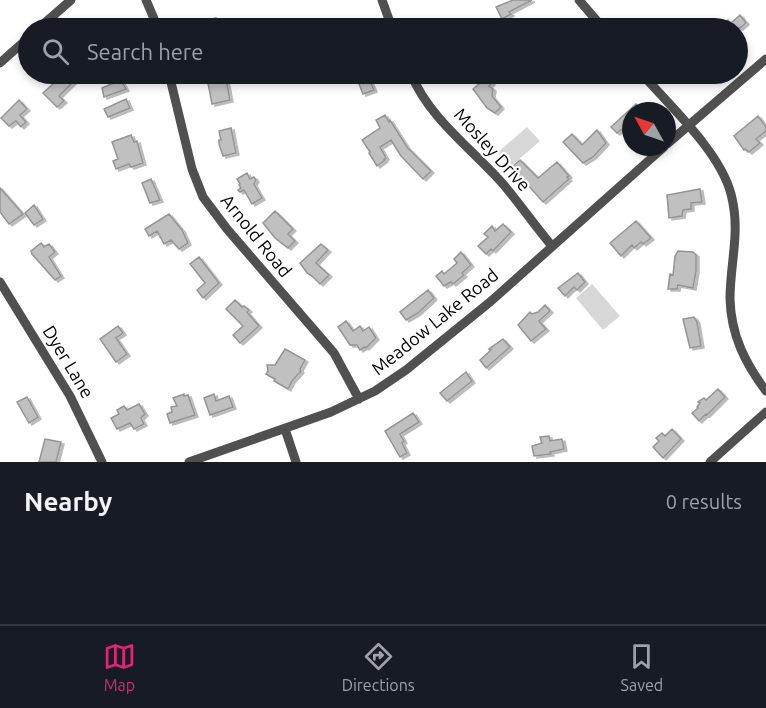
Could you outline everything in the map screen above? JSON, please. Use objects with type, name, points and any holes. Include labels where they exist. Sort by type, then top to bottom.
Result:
[{"type":"street","points":[[50,18],[71,0]]},
{"type":"street","points":[[146,0],[154,18]]},
{"type":"street","points":[[382,0],[388,18]]},
{"type":"street","points":[[579,0],[594,18]]},
{"type":"street","points":[[0,63],[18,47]]},
{"type":"street","name":"Meadow Lake Road","points":[[748,74],[766,59]]},
{"type":"street","name":"Arnold Road","points":[[171,84],[192,169],[203,197],[227,229],[334,353],[359,399]]},
{"type":"street","name":"Mosley Drive","points":[[415,84],[454,135],[502,183],[552,246]]},
{"type":"street","points":[[651,84],[712,155],[725,175],[736,218],[730,299],[734,333],[750,370],[766,391]]},
{"type":"street","name":"Meadow Lake Road","points":[[676,137],[737,84]]},
{"type":"street","name":"Meadow Lake Road","points":[[189,462],[331,412],[375,391],[441,343],[490,302],[655,156]]},
{"type":"street","name":"Dyer Lane","points":[[0,282],[70,396],[102,462]]},
{"type":"street","points":[[710,462],[766,412]]},
{"type":"street","points":[[285,429],[296,462]]},
{"type":"shaded area","points":[[527,127],[540,141],[510,167],[497,153]]},
{"type":"shaded area","points":[[592,284],[620,316],[603,330],[576,298]]},
{"type":"building","points":[[513,0],[532,0],[509,12],[511,14],[504,18],[502,18],[496,7]]},
{"type":"building","points":[[53,84],[71,84],[59,96],[64,101],[57,107],[43,93]]},
{"type":"building","points":[[112,84],[123,84],[126,89],[104,97],[102,88]]},
{"type":"building","points":[[208,84],[227,84],[230,100],[212,104]]},
{"type":"building","points":[[359,84],[371,84],[374,90],[363,94]]},
{"type":"building","points":[[479,84],[491,84],[489,86],[493,89],[492,96],[501,107],[495,113],[487,108],[473,89]]},
{"type":"building","points":[[126,99],[130,108],[108,117],[104,109]]},
{"type":"building","points":[[19,100],[27,109],[20,115],[26,122],[21,127],[16,121],[9,126],[1,118]]},
{"type":"building","points":[[385,115],[407,147],[431,171],[423,179],[401,156],[391,140],[380,147],[386,158],[377,166],[369,153],[362,140],[380,128],[376,120]]},
{"type":"building","points":[[758,116],[766,127],[766,131],[756,139],[760,143],[749,152],[744,150],[734,136]]},
{"type":"building","points":[[622,117],[622,129],[617,133],[611,127]]},
{"type":"building","points":[[231,128],[236,153],[223,156],[219,144],[221,140],[219,131]]},
{"type":"building","points":[[597,130],[606,143],[593,157],[583,163],[563,142],[572,134],[582,145]]},
{"type":"building","points":[[131,135],[134,142],[137,141],[143,163],[131,167],[129,164],[116,169],[113,161],[118,159],[112,142]]},
{"type":"building","points":[[520,160],[538,178],[557,162],[569,179],[543,202],[512,167]]},
{"type":"building","points":[[247,173],[250,179],[254,177],[256,180],[254,184],[262,198],[252,204],[244,190],[240,192],[238,190],[241,188],[237,179]]},
{"type":"building","points":[[151,179],[160,200],[150,203],[142,183]]},
{"type":"building","points":[[0,188],[23,214],[9,224],[0,212]]},
{"type":"building","points":[[700,189],[702,202],[691,203],[691,209],[683,210],[682,216],[669,218],[667,195]]},
{"type":"building","points":[[34,205],[43,219],[34,225],[25,213]]},
{"type":"building","points":[[275,211],[293,229],[288,234],[295,241],[288,248],[275,238],[263,223]]},
{"type":"building","points":[[169,214],[182,230],[188,243],[179,249],[171,240],[164,244],[157,231],[149,236],[145,229]]},
{"type":"building","points":[[636,221],[651,238],[634,248],[632,245],[621,256],[610,243]]},
{"type":"building","points":[[503,224],[511,232],[493,251],[491,249],[486,254],[478,246],[488,237],[484,234],[492,226],[495,231]]},
{"type":"building","points":[[41,243],[44,247],[49,244],[55,252],[49,257],[61,276],[55,280],[32,254],[31,251]]},
{"type":"building","points":[[321,244],[328,250],[316,263],[329,275],[320,284],[307,273],[300,263]]},
{"type":"building","points":[[678,251],[693,252],[696,255],[693,288],[678,285],[677,289],[668,289],[670,274],[673,275],[675,256]]},
{"type":"building","points":[[461,252],[471,265],[453,284],[451,282],[444,286],[436,276],[442,271],[444,274],[457,263],[454,259]]},
{"type":"building","points":[[199,257],[219,283],[203,298],[197,290],[205,283],[190,264]]},
{"type":"building","points":[[578,273],[585,282],[577,290],[574,287],[565,296],[558,288]]},
{"type":"building","points":[[428,290],[434,298],[418,313],[406,320],[400,312]]},
{"type":"building","points":[[235,300],[249,310],[247,312],[259,326],[240,343],[233,335],[243,326],[226,309]]},
{"type":"building","points":[[545,305],[550,311],[539,321],[546,329],[531,341],[518,325],[530,312],[532,314],[538,312]]},
{"type":"building","points":[[694,317],[701,346],[690,348],[683,319]]},
{"type":"building","points":[[346,321],[353,331],[360,326],[363,331],[369,327],[376,338],[366,348],[360,350],[357,345],[350,345],[338,327]]},
{"type":"building","points":[[118,326],[123,333],[116,338],[127,354],[116,362],[100,339]]},
{"type":"building","points":[[503,339],[510,347],[486,368],[480,360],[491,350],[489,349]]},
{"type":"building","points":[[285,349],[305,360],[301,371],[288,389],[266,374],[267,365],[275,365]]},
{"type":"building","points":[[466,372],[472,381],[447,401],[440,393]]},
{"type":"building","points":[[718,389],[725,397],[699,421],[692,413],[698,408],[700,403],[698,402],[704,398],[706,400]]},
{"type":"building","points":[[184,394],[184,396],[188,395],[195,415],[170,423],[167,414],[172,412],[171,407],[177,406],[173,398]]},
{"type":"building","points":[[214,394],[216,401],[229,396],[233,407],[210,415],[204,398]]},
{"type":"building","points":[[27,397],[38,417],[29,423],[17,402]]},
{"type":"building","points":[[139,404],[145,414],[141,418],[144,424],[134,429],[130,423],[117,429],[111,418],[119,414],[117,410],[124,406],[127,410]]},
{"type":"building","points":[[413,413],[419,422],[400,434],[407,453],[400,457],[385,431]]},
{"type":"building","points":[[672,429],[681,439],[663,458],[653,447],[659,441],[656,438],[662,433],[665,436]]},
{"type":"building","points":[[549,436],[550,441],[562,439],[564,449],[550,452],[551,454],[534,456],[532,446],[542,443],[540,437]]},
{"type":"building","points":[[45,439],[61,442],[56,462],[39,462]]}]
